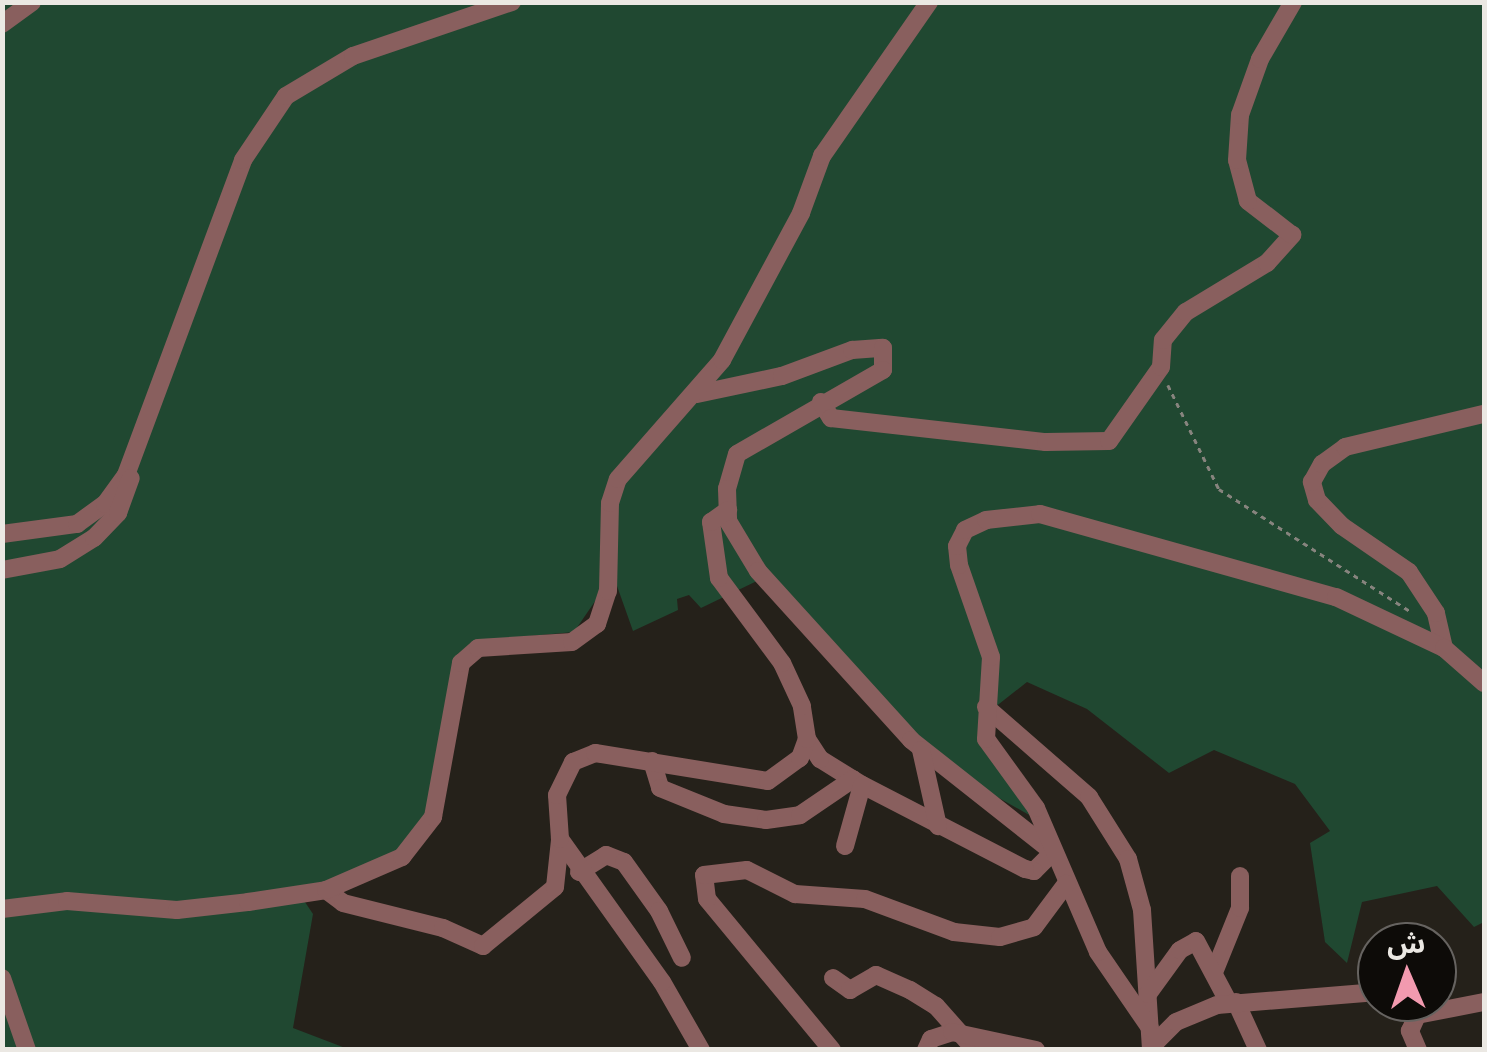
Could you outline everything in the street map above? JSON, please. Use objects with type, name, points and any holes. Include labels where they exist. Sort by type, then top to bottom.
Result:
[{"type":"street","points":[[2,24],[32,2]]},
{"type":"street","points":[[2,570],[60,559],[108,526],[126,500],[138,454],[242,160],[266,119],[286,96],[334,64],[512,2]]},
{"type":"street","points":[[2,909],[67,901],[177,910],[326,890],[383,871],[430,827],[461,663],[478,648],[572,642],[597,624],[608,591],[612,491],[722,360],[802,213],[822,156],[929,2]]},
{"type":"street","points":[[820,402],[831,418],[1046,442],[1110,440],[1161,367],[1163,340],[1186,312],[1267,263],[1292,235],[1248,201],[1237,160],[1240,114],[1260,58],[1293,2]]},
{"type":"street","points":[[697,394],[782,376],[852,350],[883,348],[883,370],[820,402],[737,454],[728,510],[758,572],[921,750],[1053,852]]},
{"type":"street","points":[[1444,648],[1436,614],[1409,572],[1342,526],[1317,500],[1312,482],[1322,464],[1345,447],[1484,414]]},
{"type":"street","points":[[2,534],[85,520],[115,492],[138,454]]},
{"type":"street","points":[[728,510],[712,522],[720,578],[782,662],[802,706],[806,739],[820,760],[938,826],[1026,869],[1034,871],[1053,852]]},
{"type":"street","points":[[1150,1042],[1098,952],[1036,808],[986,739],[990,657],[958,546],[966,530],[986,520],[1066,519],[1387,617],[1444,648],[1484,683]]},
{"type":"street","points":[[986,708],[1089,797],[1114,832],[1139,893],[1150,1042]]},
{"type":"street","points":[[326,890],[342,903],[443,928],[483,946],[555,888],[560,839],[557,794],[573,762],[595,753],[768,781],[794,767],[806,739]]},
{"type":"street","points":[[921,750],[938,826]]},
{"type":"street","points":[[652,761],[660,788],[724,814],[766,820],[800,815],[858,782]]},
{"type":"street","points":[[845,846],[858,782]]},
{"type":"street","points":[[560,839],[579,872],[662,982],[701,1050]]},
{"type":"street","points":[[579,872],[600,857],[619,858],[663,917],[682,958]]},
{"type":"street","points":[[832,1050],[707,899],[704,875],[747,870],[795,894],[864,898],[954,932],[1000,938],[1034,928],[1066,884]]},
{"type":"street","points":[[1215,970],[1240,908],[1240,876]]},
{"type":"street","points":[[1148,994],[1190,943],[1200,942],[1258,1050]]},
{"type":"street","points":[[833,978],[850,990],[880,976],[928,1000],[975,1050]]},
{"type":"street","points":[[2,978],[27,1050]]},
{"type":"street","points":[[1150,1042],[1176,1022],[1233,1002],[1357,993]]},
{"type":"street","points":[[1457,1004],[1484,1002]]},
{"type":"street","points":[[1414,1022],[1410,1025],[1418,1050]]},
{"type":"street","points":[[926,1050],[938,1035],[960,1032],[1036,1050]]},
{"type":"path","points":[[1161,367],[1219,489],[1411,612]]},
{"type":"path","points":[[1411,612],[1414,599]]},
{"type":"path","points":[[1387,617],[1411,612]]},
{"type":"green space","points":[[2,3],[1484,3],[1484,922],[1474,927],[1437,886],[1362,902],[1347,963],[1325,942],[1310,843],[1330,831],[1295,784],[1214,750],[1169,773],[1087,709],[1027,682],[985,715],[1031,816],[960,776],[759,580],[701,608],[689,595],[677,599],[678,610],[633,631],[617,586],[615,540],[602,591],[574,632],[473,641],[454,658],[425,820],[406,847],[350,879],[295,887],[313,914],[293,1028],[348,1049],[3,1049]]}]
